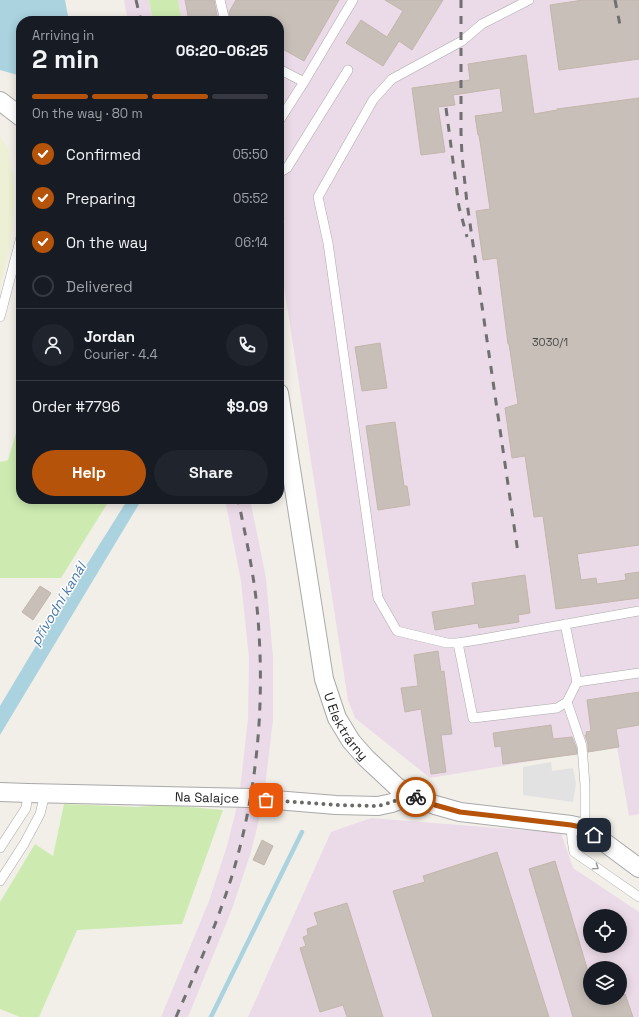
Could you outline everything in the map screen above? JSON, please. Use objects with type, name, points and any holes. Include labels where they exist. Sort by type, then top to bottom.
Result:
[{"type":"street","points":[[0,101],[16,113]]},
{"type":"street","name":"U Elektrárny","points":[[284,425],[324,679],[337,718],[351,741],[366,758],[397,786],[412,795],[435,805],[460,812],[578,827],[639,868]]},
{"type":"street","name":"Na Salajce","points":[[0,792],[251,798],[336,805],[378,806],[412,795]]},
{"type":"lane","points":[[220,0],[224,16]]},
{"type":"lane","points":[[284,113],[353,0]]},
{"type":"lane","points":[[529,0],[482,24],[462,41],[392,79],[373,100],[318,197],[328,243],[378,598],[397,630],[448,643],[458,643],[639,611]]},
{"type":"lane","points":[[284,170],[287,168],[348,70]]},
{"type":"lane","points":[[284,72],[304,82]]},
{"type":"lane","points":[[0,317],[16,256]]},
{"type":"lane","points":[[458,643],[473,718],[557,708],[567,702],[577,682],[565,624]]},
{"type":"lane","points":[[577,682],[639,673]]},
{"type":"lane","points":[[567,702],[582,746],[585,785],[578,827],[572,840],[574,852],[639,897]]},
{"type":"lane","points":[[0,848],[37,794]]},
{"type":"lane","points":[[0,881],[40,814],[37,794]]},
{"type":"shaded area","points":[[124,0],[149,0],[152,16],[127,16]]},
{"type":"shaded area","points":[[178,0],[639,0],[639,814],[629,816],[617,747],[430,778],[355,718],[348,700],[284,286],[284,16],[181,16]]},
{"type":"shaded area","points":[[226,504],[251,504],[266,578],[273,657],[273,720],[263,803],[251,852],[232,909],[188,1017],[161,1017],[209,901],[227,846],[239,798],[248,719],[249,658],[241,581]]},
{"type":"shaded area","points":[[551,762],[552,771],[573,768],[576,784],[573,802],[523,795],[523,767]]},
{"type":"shaded area","points":[[371,818],[561,833],[573,868],[639,912],[639,1017],[248,1017],[331,832]]},
{"type":"green space","points":[[149,0],[178,0],[181,16],[152,16]]},
{"type":"green space","points":[[0,136],[8,148],[14,179],[14,211],[10,245],[0,287]]},
{"type":"green space","points":[[16,433],[16,504],[107,504],[61,578],[0,578],[0,462],[8,460]]},
{"type":"green space","points":[[64,804],[137,807],[167,805],[223,810],[182,924],[77,930],[39,1017],[20,1017],[0,1009],[0,902],[35,844],[53,856]]},
{"type":"water","points":[[0,0],[65,0],[68,16],[16,16],[16,75],[0,70]]},
{"type":"water","points":[[125,504],[139,504],[0,735],[0,706]]},
{"type":"building","points":[[185,0],[214,0],[217,16],[188,16]]},
{"type":"building","points":[[236,0],[339,0],[304,61],[284,50],[284,16],[230,16],[229,12]]},
{"type":"building","points":[[385,0],[443,0],[412,50],[399,41],[383,66],[346,43],[361,20],[387,37],[403,11]]},
{"type":"building","points":[[583,0],[639,0],[639,59],[559,70],[550,5]]},
{"type":"building","points":[[526,55],[534,114],[557,109],[639,98],[639,545],[577,554],[581,580],[596,578],[597,584],[626,580],[625,574],[639,572],[639,598],[556,609],[543,516],[534,517],[525,456],[512,458],[505,408],[518,404],[508,344],[497,258],[483,260],[476,211],[490,209],[475,116],[503,112],[500,88],[453,95],[455,105],[438,107],[445,152],[421,155],[412,88],[470,80],[468,64]]},
{"type":"building","points":[[380,343],[387,388],[362,391],[355,347]]},
{"type":"building","points":[[395,422],[404,486],[407,486],[410,505],[378,510],[366,426]]},
{"type":"building","points":[[525,575],[530,613],[518,615],[519,622],[479,628],[478,623],[435,630],[432,612],[475,605],[472,583]]},
{"type":"building","points":[[40,586],[51,593],[33,620],[22,612]]},
{"type":"building","points":[[438,651],[441,672],[444,671],[452,734],[441,735],[446,772],[431,774],[421,709],[405,712],[401,688],[418,686],[414,655]]},
{"type":"building","points":[[639,692],[639,725],[616,729],[619,747],[588,752],[588,744],[585,735],[587,735],[586,732],[591,731],[587,700]]},
{"type":"building","points":[[551,725],[553,739],[572,737],[577,754],[503,764],[501,746],[495,747],[493,733]]},
{"type":"building","points":[[262,840],[273,846],[264,865],[253,860]]},
{"type":"building","points":[[497,852],[549,1017],[433,1017],[393,891],[425,882],[423,876]]},
{"type":"building","points":[[555,861],[585,961],[583,961],[583,1005],[627,1005],[627,1000],[633,1017],[573,1017],[529,869]]},
{"type":"building","points":[[347,903],[383,1017],[347,1017],[343,1005],[320,1012],[300,948],[306,946],[303,937],[308,935],[307,929],[318,925],[314,913]]},
{"type":"waterway","points":[[211,1017],[302,832]]},
{"type":"railway","points":[[136,0],[140,16]]},
{"type":"railway","points":[[461,0],[462,156],[467,203],[518,553]]},
{"type":"railway","points":[[615,0],[621,30]]},
{"type":"railway","points":[[446,108],[459,207],[467,237]]},
{"type":"railway","points":[[176,1017],[212,931],[231,879],[240,847],[253,783],[259,717],[260,652],[257,604],[239,504]]},
{"type":"way so far","points":[[266,800],[336,805],[378,806],[412,795],[416,797]]},
{"type":"route","points":[[416,797],[435,805],[460,812],[571,825],[585,828],[594,835]]},
{"type":"water label","name":"přívodní kanál","points":[[58,604]]}]
